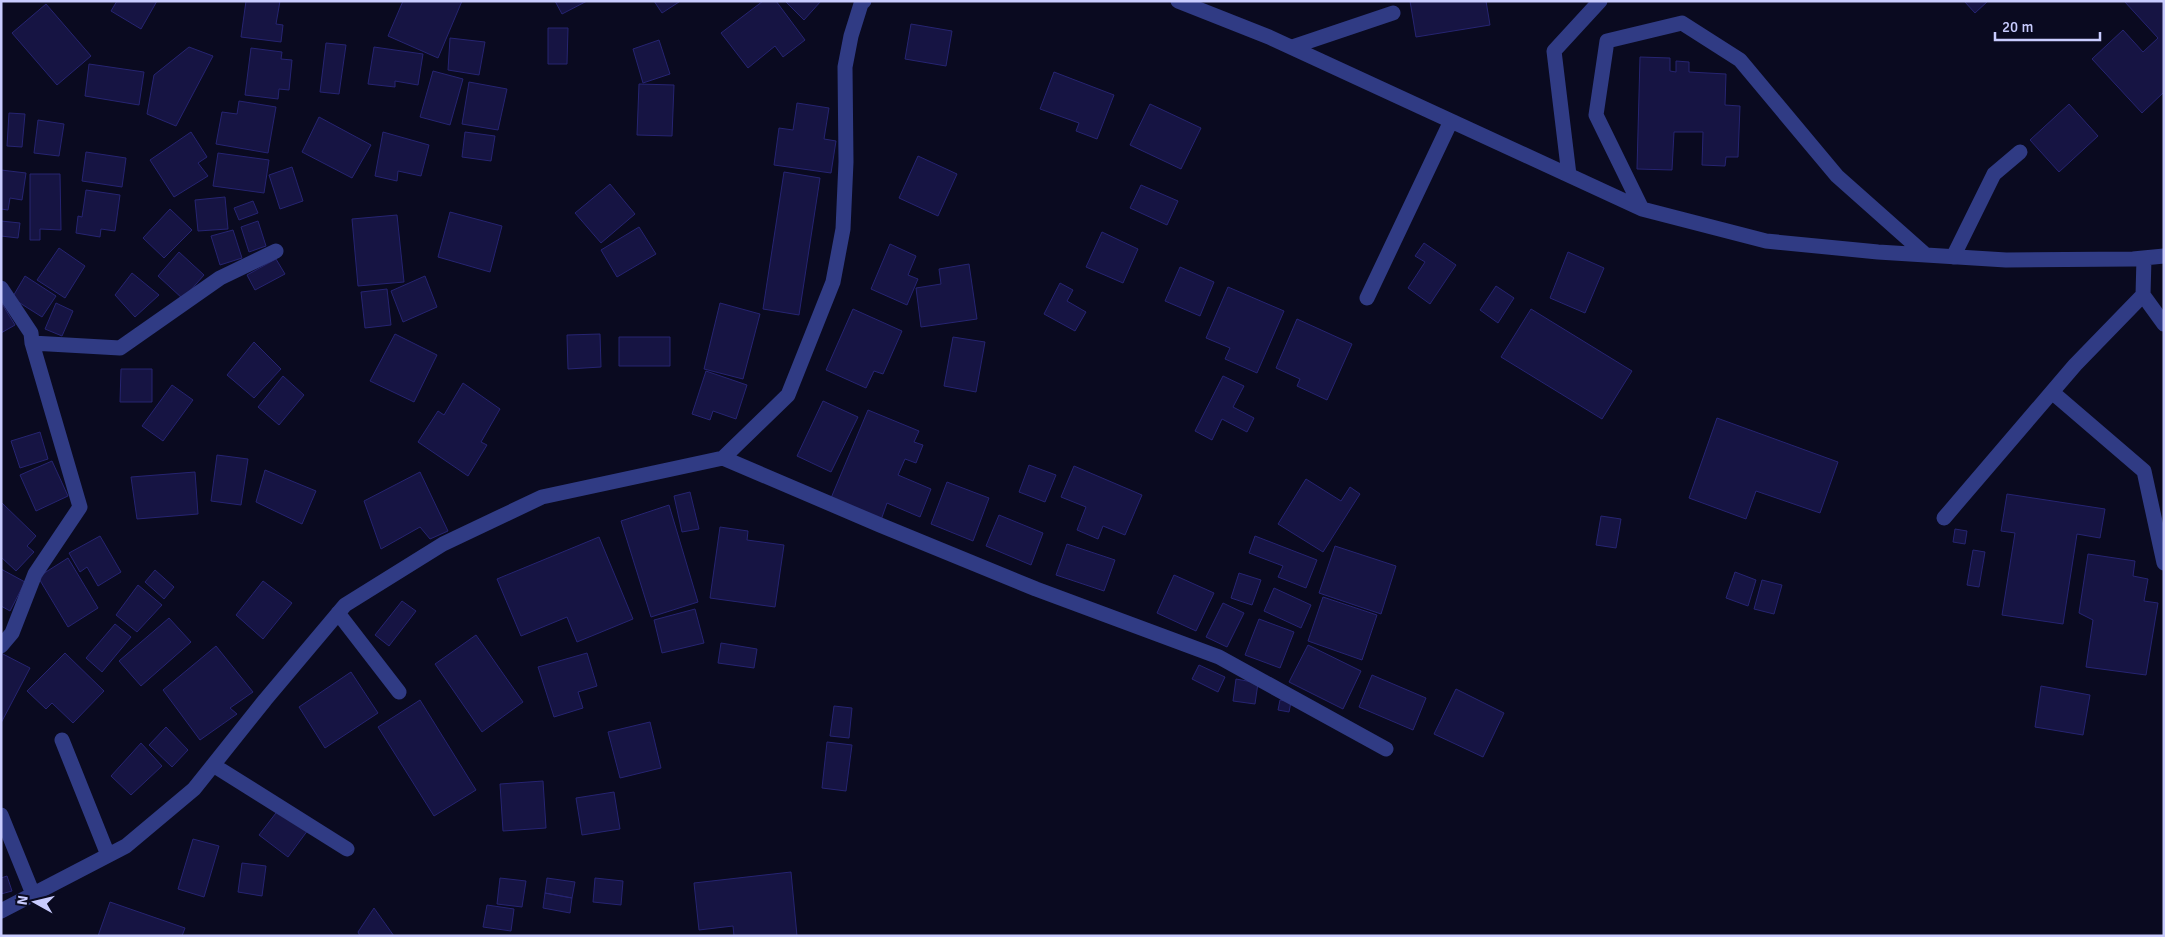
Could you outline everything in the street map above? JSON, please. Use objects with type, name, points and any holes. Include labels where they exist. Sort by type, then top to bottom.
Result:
[{"type":"street","points":[[1,911],[126,846],[194,789],[265,700],[345,605],[443,544],[542,497],[723,458],[788,395],[833,282],[843,229],[846,162],[845,67],[851,36],[861,4],[864,1]]},
{"type":"street","points":[[1178,1],[1292,47],[1642,209],[1766,241],[2006,260],[2164,256]]},
{"type":"street","points":[[1569,175],[1554,51],[1600,1]]},
{"type":"street","points":[[1292,47],[1393,13]]},
{"type":"street","points":[[1642,209],[1596,115],[1607,42],[1682,24],[1740,60],[1837,176],[1926,255]]},
{"type":"street","points":[[1367,298],[1450,121]]},
{"type":"street","points":[[1953,257],[1994,174],[2020,152]]},
{"type":"street","points":[[32,343],[120,348],[220,278],[276,251]]},
{"type":"street","points":[[2144,258],[2143,295],[2164,324]]},
{"type":"street","points":[[1,288],[31,333],[32,343],[80,507],[35,574],[12,633],[1,646]]},
{"type":"street","points":[[1944,518],[2052,392],[2143,295]]},
{"type":"street","points":[[2052,392],[2144,471],[2164,563]]},
{"type":"street","points":[[723,458],[1036,589],[1219,657],[1386,749]]},
{"type":"street","points":[[338,613],[399,692]]},
{"type":"street","points":[[62,740],[108,855]]},
{"type":"street","points":[[213,765],[347,849]]},
{"type":"street","points":[[1,815],[33,894]]},
{"type":"building","points":[[117,1],[157,1],[141,29],[111,11]]},
{"type":"building","points":[[246,1],[280,1],[276,24],[283,25],[281,42],[241,37]]},
{"type":"building","points":[[403,1],[462,1],[438,58],[388,36]]},
{"type":"building","points":[[555,1],[587,1],[562,14]]},
{"type":"building","points":[[654,1],[679,1],[679,2],[662,13]]},
{"type":"building","points":[[763,1],[776,1],[805,40],[783,57],[775,46],[748,68],[721,33]]},
{"type":"building","points":[[787,1],[821,1],[804,20],[786,2]]},
{"type":"building","points":[[1410,1],[1486,1],[1490,25],[1416,37]]},
{"type":"building","points":[[1964,1],[1988,1],[1975,13]]},
{"type":"building","points":[[2124,1],[2164,1],[2164,92],[2142,113],[2092,59],[2123,30],[2143,52],[2158,38]]},
{"type":"building","points":[[46,4],[91,56],[57,85],[12,33]]},
{"type":"building","points":[[911,24],[952,31],[946,66],[905,59]]},
{"type":"building","points":[[548,28],[568,28],[567,64],[548,64]]},
{"type":"building","points":[[450,38],[485,42],[479,75],[448,70]]},
{"type":"building","points":[[659,40],[670,74],[643,83],[633,49]]},
{"type":"building","points":[[326,43],[346,45],[339,94],[320,92]]},
{"type":"building","points":[[189,47],[213,56],[176,126],[147,114],[154,75]]},
{"type":"building","points":[[374,47],[423,54],[418,85],[395,81],[395,87],[368,84]]},
{"type":"building","points":[[251,48],[282,52],[281,59],[292,60],[289,90],[279,89],[278,99],[245,95]]},
{"type":"building","points":[[1640,57],[1670,58],[1670,71],[1676,72],[1676,61],[1689,62],[1689,72],[1726,74],[1725,105],[1740,106],[1738,157],[1726,157],[1725,166],[1702,165],[1703,132],[1674,132],[1672,170],[1637,169]]},
{"type":"building","points":[[89,64],[144,72],[139,105],[85,96]]},
{"type":"building","points":[[433,71],[463,79],[450,125],[420,117]]},
{"type":"building","points":[[1054,72],[1114,95],[1097,139],[1076,131],[1079,123],[1040,109]]},
{"type":"building","points":[[469,82],[507,89],[498,130],[462,124]]},
{"type":"building","points":[[639,84],[674,85],[672,136],[637,135]]},
{"type":"building","points":[[239,101],[276,107],[268,153],[216,144],[222,112],[237,114]]},
{"type":"building","points":[[797,103],[829,108],[824,139],[836,141],[831,173],[774,165],[779,128],[793,130]]},
{"type":"building","points":[[1150,104],[1201,128],[1181,169],[1130,145]]},
{"type":"building","points":[[2069,104],[2098,136],[2059,172],[2030,140]]},
{"type":"building","points":[[9,113],[25,114],[22,147],[7,146]]},
{"type":"building","points":[[319,117],[371,145],[352,178],[302,152]]},
{"type":"building","points":[[38,120],[64,124],[59,156],[34,153]]},
{"type":"building","points":[[191,132],[207,157],[198,163],[208,176],[174,197],[150,160]]},
{"type":"building","points":[[383,132],[429,145],[421,176],[398,171],[397,181],[375,176]]},
{"type":"building","points":[[465,132],[495,136],[491,161],[462,157]]},
{"type":"building","points":[[86,152],[126,158],[122,187],[82,181]]},
{"type":"building","points":[[218,153],[269,160],[264,193],[213,186]]},
{"type":"building","points":[[918,156],[957,174],[938,216],[899,198]]},
{"type":"building","points":[[292,167],[303,201],[280,209],[269,175]]},
{"type":"building","points":[[1,170],[26,173],[22,200],[10,198],[8,210],[1,209]]},
{"type":"building","points":[[784,172],[820,178],[799,315],[763,309]]},
{"type":"building","points":[[30,174],[60,174],[61,230],[40,229],[40,240],[30,240]]},
{"type":"building","points":[[610,184],[635,214],[601,243],[575,213]]},
{"type":"building","points":[[1141,185],[1178,201],[1167,225],[1130,208]]},
{"type":"building","points":[[86,190],[120,195],[115,231],[101,229],[100,237],[76,233],[78,216],[82,217]]},
{"type":"building","points":[[225,197],[228,229],[198,231],[195,200]]},
{"type":"building","points":[[253,201],[258,213],[239,220],[234,208]]},
{"type":"building","points":[[170,209],[192,230],[164,258],[143,238]]},
{"type":"building","points":[[450,212],[502,226],[490,272],[438,257]]},
{"type":"building","points":[[397,215],[404,282],[358,286],[352,219]]},
{"type":"building","points":[[1,221],[20,223],[18,238],[1,236]]},
{"type":"building","points":[[258,221],[266,246],[249,252],[241,227]]},
{"type":"building","points":[[639,227],[656,254],[617,277],[601,250]]},
{"type":"building","points":[[233,230],[242,258],[220,265],[211,236]]},
{"type":"building","points":[[1102,232],[1138,249],[1123,283],[1086,267]]},
{"type":"building","points":[[1424,243],[1456,265],[1430,304],[1408,288],[1425,262],[1415,256]]},
{"type":"building","points":[[890,244],[916,256],[908,275],[918,279],[907,305],[871,289]]},
{"type":"building","points":[[59,248],[85,266],[65,298],[37,280]]},
{"type":"building","points":[[179,252],[204,275],[183,299],[158,276]]},
{"type":"building","points":[[1568,252],[1604,268],[1585,313],[1550,298]]},
{"type":"building","points":[[276,259],[285,274],[255,290],[247,275]]},
{"type":"building","points":[[969,264],[977,319],[921,327],[916,288],[941,284],[939,269]]},
{"type":"building","points":[[1180,267],[1214,282],[1200,316],[1165,301]]},
{"type":"building","points":[[132,273],[159,295],[135,317],[115,295]]},
{"type":"building","points":[[25,276],[56,296],[42,317],[12,298]]},
{"type":"building","points":[[425,276],[437,307],[403,322],[391,291]]},
{"type":"building","points":[[1060,283],[1073,290],[1067,301],[1086,312],[1075,331],[1044,314]]},
{"type":"building","points":[[1496,286],[1514,298],[1498,323],[1480,310]]},
{"type":"building","points":[[1228,287],[1284,311],[1257,373],[1225,359],[1230,348],[1206,338]]},
{"type":"building","points":[[387,289],[391,325],[365,328],[361,292]]},
{"type":"building","points":[[1,302],[15,325],[1,333]]},
{"type":"building","points":[[56,303],[73,311],[62,336],[45,329]]},
{"type":"building","points":[[720,303],[760,314],[743,379],[704,369]]},
{"type":"building","points":[[853,309],[902,331],[883,374],[874,371],[866,388],[826,370]]},
{"type":"building","points":[[1531,309],[1632,371],[1602,419],[1501,357]]},
{"type":"building","points":[[1297,319],[1352,344],[1327,400],[1297,386],[1300,379],[1276,368]]},
{"type":"building","points":[[395,334],[437,355],[414,402],[370,381]]},
{"type":"building","points":[[600,334],[601,367],[568,369],[567,335]]},
{"type":"building","points":[[619,337],[670,337],[670,366],[619,366]]},
{"type":"building","points":[[953,337],[985,342],[976,392],[944,386]]},
{"type":"building","points":[[254,342],[281,369],[254,398],[227,375]]},
{"type":"building","points":[[121,369],[152,369],[152,402],[120,402]]},
{"type":"building","points":[[706,371],[747,385],[736,419],[713,411],[710,420],[692,414]]},
{"type":"building","points":[[283,376],[304,395],[279,425],[258,407]]},
{"type":"building","points":[[1223,376],[1244,386],[1233,407],[1254,418],[1247,432],[1222,419],[1212,440],[1195,431]]},
{"type":"building","points":[[463,383],[500,409],[481,442],[487,445],[468,476],[418,442],[438,411],[444,415]]},
{"type":"building","points":[[172,385],[193,400],[163,441],[142,426]]},
{"type":"building","points":[[823,401],[858,417],[831,472],[797,456]]},
{"type":"building","points":[[868,410],[919,431],[914,442],[923,445],[916,463],[905,459],[898,475],[931,489],[920,517],[887,503],[881,520],[831,498]]},
{"type":"building","points":[[1717,418],[1838,462],[1820,513],[1756,491],[1746,519],[1689,498]]},
{"type":"building","points":[[40,432],[48,459],[20,468],[11,441]]},
{"type":"building","points":[[217,455],[248,459],[241,505],[211,501]]},
{"type":"building","points":[[52,461],[68,496],[36,511],[20,475]]},
{"type":"building","points":[[1029,465],[1056,475],[1045,502],[1019,492]]},
{"type":"building","points":[[1074,466],[1142,495],[1125,535],[1103,526],[1098,539],[1077,530],[1086,507],[1061,497]]},
{"type":"building","points":[[265,470],[316,491],[302,524],[256,502]]},
{"type":"building","points":[[195,472],[198,514],[137,519],[131,477]]},
{"type":"building","points":[[420,472],[448,531],[430,539],[420,527],[381,549],[364,501]]},
{"type":"building","points":[[1306,479],[1341,501],[1350,487],[1360,494],[1323,552],[1278,524]]},
{"type":"building","points":[[947,482],[989,498],[973,541],[931,524]]},
{"type":"building","points":[[690,492],[699,529],[682,532],[674,496]]},
{"type":"building","points":[[2007,494],[2105,509],[2100,538],[2077,534],[2063,624],[2002,615],[2015,533],[2001,531]]},
{"type":"building","points":[[1,502],[36,536],[27,546],[34,552],[16,571],[1,557]]},
{"type":"building","points":[[669,505],[698,602],[651,617],[621,521]]},
{"type":"building","points":[[999,515],[1043,533],[1031,565],[986,546]]},
{"type":"building","points":[[1601,516],[1621,519],[1616,548],[1596,545]]},
{"type":"building","points":[[720,527],[748,531],[747,540],[784,545],[775,607],[710,598]]},
{"type":"building","points":[[1955,529],[1967,531],[1965,544],[1953,542]]},
{"type":"building","points":[[100,536],[121,572],[98,586],[87,567],[80,572],[69,553]]},
{"type":"building","points":[[1255,536],[1317,560],[1306,588],[1278,577],[1283,566],[1249,553]]},
{"type":"building","points":[[599,537],[633,619],[577,642],[567,617],[521,636],[497,579]]},
{"type":"building","points":[[1067,544],[1115,560],[1104,591],[1056,575]]},
{"type":"building","points":[[1335,546],[1396,566],[1381,614],[1319,593]]},
{"type":"building","points":[[1973,550],[1985,552],[1979,587],[1967,585]]},
{"type":"building","points":[[2088,554],[2135,561],[2133,576],[2148,579],[2144,601],[2158,603],[2146,675],[2086,667],[2093,620],[2079,613]]},
{"type":"building","points":[[68,558],[98,608],[68,627],[38,577]]},
{"type":"building","points":[[1,569],[25,582],[10,611],[1,606]]},
{"type":"building","points":[[155,570],[174,587],[164,599],[145,582]]},
{"type":"building","points":[[1735,572],[1756,580],[1748,606],[1726,598]]},
{"type":"building","points":[[1239,573],[1261,580],[1252,605],[1231,598]]},
{"type":"building","points":[[1174,575],[1214,593],[1196,631],[1157,613]]},
{"type":"building","points":[[1762,580],[1782,585],[1774,614],[1754,609]]},
{"type":"building","points":[[263,581],[292,603],[263,639],[236,615]]},
{"type":"building","points":[[138,585],[162,605],[137,632],[116,615]]},
{"type":"building","points":[[1274,588],[1311,605],[1301,628],[1264,611]]},
{"type":"building","points":[[1323,597],[1377,615],[1362,660],[1308,641]]},
{"type":"building","points":[[402,601],[416,611],[389,646],[375,635]]},
{"type":"building","points":[[1223,603],[1244,613],[1227,647],[1206,637]]},
{"type":"building","points":[[695,609],[704,643],[662,653],[654,620]]},
{"type":"building","points":[[169,618],[191,642],[141,686],[119,661]]},
{"type":"building","points":[[1259,619],[1294,632],[1280,668],[1245,655]]},
{"type":"building","points":[[115,624],[131,637],[102,672],[86,658]]},
{"type":"building","points":[[476,635],[523,702],[482,732],[435,664]]},
{"type":"building","points":[[721,643],[757,649],[754,668],[718,663]]},
{"type":"building","points":[[1308,645],[1361,671],[1343,709],[1289,682]]},
{"type":"building","points":[[216,646],[253,692],[230,708],[237,714],[200,740],[163,690]]},
{"type":"building","points":[[1,653],[30,668],[1,723]]},
{"type":"building","points":[[65,653],[104,691],[73,723],[52,703],[46,709],[27,691]]},
{"type":"building","points":[[587,653],[597,686],[578,692],[583,708],[554,717],[538,667]]},
{"type":"building","points":[[1199,665],[1225,677],[1218,692],[1192,679]]},
{"type":"building","points":[[351,672],[378,713],[325,748],[299,707]]},
{"type":"building","points":[[1372,675],[1426,698],[1413,730],[1359,707]]},
{"type":"building","points":[[1236,679],[1258,683],[1255,704],[1233,701]]},
{"type":"building","points":[[2041,686],[2090,695],[2083,735],[2035,727]]},
{"type":"building","points":[[1456,689],[1504,713],[1483,757],[1434,734]]},
{"type":"building","points":[[420,700],[476,790],[434,816],[378,727]]},
{"type":"building","points":[[1280,700],[1291,702],[1289,712],[1278,710]]},
{"type":"building","points":[[834,706],[852,708],[849,738],[830,736]]},
{"type":"building","points":[[650,722],[661,768],[620,778],[608,732]]},
{"type":"building","points":[[166,727],[188,750],[172,767],[149,745]]},
{"type":"building","points":[[827,742],[852,745],[846,791],[822,788]]},
{"type":"building","points":[[141,743],[162,766],[131,795],[111,776]]},
{"type":"building","points":[[543,781],[546,828],[503,831],[500,784]]},
{"type":"building","points":[[614,792],[620,829],[582,835],[576,798]]},
{"type":"building","points":[[279,809],[308,830],[288,857],[259,835]]},
{"type":"building","points":[[193,839],[219,846],[204,897],[178,889]]},
{"type":"building","points":[[242,863],[266,866],[262,896],[238,892]]},
{"type":"building","points":[[791,872],[797,936],[734,936],[733,926],[699,930],[694,883]]},
{"type":"building","points":[[7,876],[12,891],[1,894],[1,878]]},
{"type":"building","points":[[500,878],[526,881],[522,907],[497,904]]},
{"type":"building","points":[[547,878],[575,882],[572,898],[545,893]]},
{"type":"building","points":[[595,878],[623,881],[621,905],[593,902]]},
{"type":"building","points":[[545,893],[572,898],[570,913],[543,908]]},
{"type":"building","points":[[110,902],[185,928],[182,936],[98,936]]},
{"type":"building","points":[[487,905],[514,909],[511,931],[483,927]]},
{"type":"building","points":[[374,908],[394,936],[360,936],[358,932]]}]
